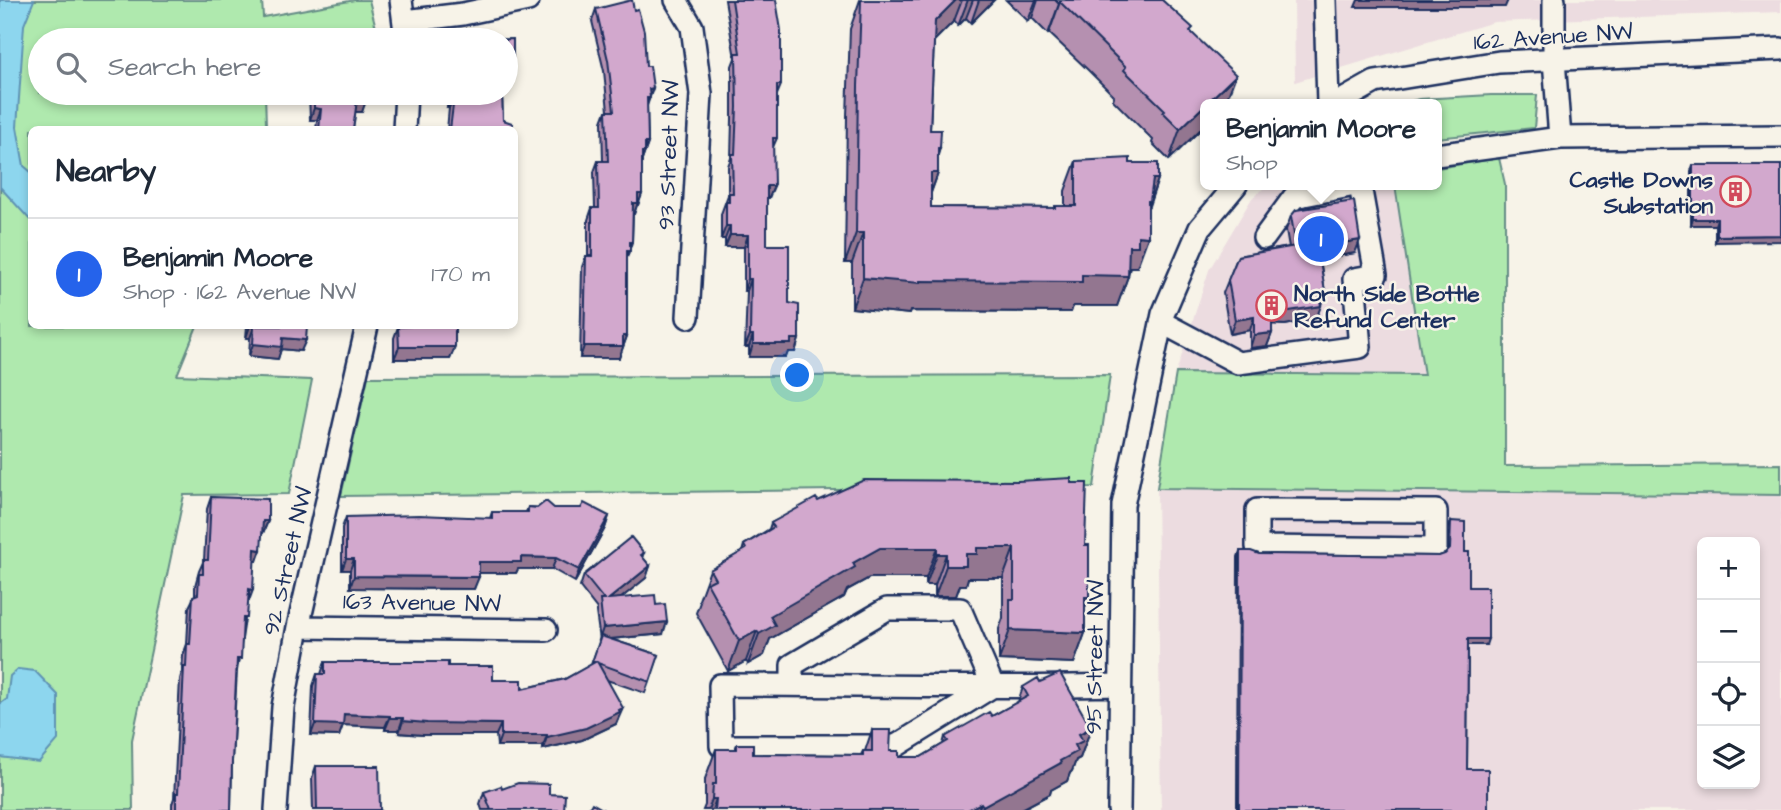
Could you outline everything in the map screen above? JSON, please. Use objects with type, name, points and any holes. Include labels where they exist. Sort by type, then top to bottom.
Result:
[{"type":"street","points":[[401,0],[405,28]]},
{"type":"street","points":[[415,28],[528,0]]},
{"type":"street","name":"93 Street NW","points":[[676,0],[692,27],[701,94],[688,317]]},
{"type":"street","points":[[1325,0],[1328,99]]},
{"type":"street","points":[[1555,0],[1554,60],[1560,138]]},
{"type":"street","name":"162 Avenue NW","points":[[1345,99],[1376,82],[1499,62],[1781,49]]},
{"type":"street","points":[[404,126],[405,105]]},
{"type":"street","points":[[1442,154],[1560,138],[1781,136]]},
{"type":"street","points":[[1232,190],[1200,228],[1161,322],[1238,363],[1360,347],[1354,279],[1376,275],[1359,190]]},
{"type":"street","points":[[1264,238],[1294,197],[1331,190]]},
{"type":"street","name":"95 Street NW","points":[[1119,810],[1123,505],[1161,322]]},
{"type":"street","name":"92 Street NW","points":[[276,810],[283,707],[298,627],[366,329]]},
{"type":"street","points":[[1257,510],[1436,511],[1436,548],[1256,547],[1257,510]]},
{"type":"street","points":[[792,685],[792,665],[887,609],[911,609],[960,610],[993,686]]},
{"type":"street","name":"163 Avenue NW","points":[[298,627],[546,630]]},
{"type":"street","points":[[993,686],[897,746],[721,747],[720,685],[1120,685]]},
{"type":"shaded area","points":[[1294,0],[1781,0],[1781,12],[1494,22],[1295,82]]},
{"type":"shaded area","points":[[1262,190],[1396,190],[1424,375],[1176,373],[1209,270],[1252,198]]},
{"type":"shaded area","points":[[1157,488],[1781,495],[1781,810],[1161,810]]},
{"type":"green space","points":[[0,0],[262,0],[263,17],[355,0],[369,0],[376,28],[28,28],[28,105],[265,105],[266,125],[28,126],[28,329],[196,329],[177,375],[312,380],[289,494],[184,495],[132,740],[133,810],[0,810]]},
{"type":"green space","points":[[1537,95],[1534,128],[1442,137],[1442,99],[1419,99]]},
{"type":"green space","points":[[1499,158],[1505,184],[1505,466],[1781,464],[1781,495],[1157,488],[1176,373],[1424,375],[1396,190],[1442,190],[1442,167]]},
{"type":"green space","points":[[1110,375],[1094,487],[341,496],[368,377]]},
{"type":"water","points":[[0,0],[34,0],[24,25],[17,127],[24,166],[28,169],[28,218],[0,187]]},
{"type":"water","points":[[18,669],[35,671],[58,695],[58,740],[39,762],[0,757],[0,704],[7,699],[10,676]]},
{"type":"building","points":[[632,0],[634,10],[638,9],[644,31],[646,66],[650,66],[653,88],[649,89],[650,98],[647,98],[648,143],[645,143],[645,152],[642,152],[642,194],[638,194],[638,203],[633,203],[632,242],[630,251],[627,251],[627,336],[623,336],[623,346],[584,346],[586,256],[592,256],[592,208],[599,208],[598,161],[608,161],[606,111],[614,111],[608,60],[596,9]]},
{"type":"building","points":[[732,0],[776,0],[781,30],[781,85],[777,85],[777,138],[773,138],[774,186],[767,186],[767,245],[789,245],[789,303],[799,305],[799,339],[791,339],[791,344],[753,344],[753,335],[750,335],[751,279],[748,279],[748,235],[730,235],[730,226],[726,226],[726,202],[729,202],[729,193],[733,193],[732,154],[735,154],[737,107],[736,53],[740,53]]},
{"type":"building","points":[[861,0],[956,0],[935,21],[930,130],[941,130],[938,173],[931,173],[931,207],[1076,206],[1076,161],[1130,158],[1130,163],[1158,163],[1158,179],[1153,179],[1148,201],[1148,237],[1138,236],[1138,246],[1129,246],[1128,276],[1082,275],[1082,282],[920,283],[863,278],[863,233],[856,233]]},
{"type":"building","points":[[1055,0],[1162,0],[1193,28],[1190,31],[1236,75],[1211,99],[1200,99],[1200,110],[1180,129],[1163,112],[1165,110],[1124,70],[1126,67],[1060,2],[1059,4]]},
{"type":"building","points":[[314,105],[356,105],[354,126],[319,126],[321,109],[314,108]]},
{"type":"building","points":[[453,105],[502,105],[503,120],[512,123],[512,126],[450,126]]},
{"type":"building","name":"Castle Downs Substation","points":[[1693,165],[1781,165],[1781,235],[1717,236],[1717,219],[1693,219]]},
{"type":"building","points":[[1354,201],[1360,240],[1318,247],[1325,292],[1319,293],[1321,306],[1272,311],[1272,333],[1254,335],[1254,317],[1235,320],[1228,280],[1238,256],[1296,246],[1291,216],[1296,210]]},
{"type":"building","points":[[254,329],[307,329],[306,340],[283,338],[282,347],[253,344]]},
{"type":"building","points":[[398,329],[455,329],[455,347],[399,347]]},
{"type":"building","points":[[1071,478],[1071,483],[1087,483],[1085,545],[1089,545],[1089,597],[1085,597],[1085,633],[1010,630],[1010,599],[1014,599],[1014,548],[977,548],[977,554],[966,554],[966,566],[946,566],[946,554],[937,554],[937,548],[880,548],[853,563],[855,567],[770,616],[775,625],[739,641],[707,583],[715,579],[710,570],[746,549],[744,545],[774,527],[771,523],[816,498],[818,501],[864,480],[1018,481]]},
{"type":"building","points":[[211,497],[268,499],[268,521],[263,521],[261,550],[255,549],[253,590],[249,589],[247,618],[243,618],[241,659],[237,659],[231,810],[176,810],[184,667],[187,644],[190,644],[193,596],[198,594],[203,560],[208,560]]},
{"type":"building","points":[[546,501],[554,508],[581,508],[584,503],[609,516],[579,570],[556,558],[521,557],[521,562],[479,562],[479,577],[354,576],[354,559],[346,559],[346,517],[419,515],[492,518],[492,512],[528,512],[528,507],[537,508]]},
{"type":"building","points":[[1451,521],[1465,522],[1465,552],[1469,552],[1469,587],[1488,587],[1488,639],[1468,639],[1467,769],[1488,769],[1488,810],[1239,810],[1240,551],[1259,554],[1439,556],[1450,549]]},
{"type":"building","points":[[631,537],[644,553],[641,555],[650,566],[609,599],[655,595],[656,605],[665,604],[667,622],[603,628],[600,600],[604,600],[584,575]]},
{"type":"building","points":[[601,636],[659,655],[650,682],[598,663],[623,708],[586,728],[547,737],[501,735],[501,724],[427,723],[403,721],[403,718],[390,716],[344,714],[343,725],[315,724],[317,674],[325,674],[325,662],[448,662],[448,666],[493,666],[493,680],[522,680],[522,689],[565,679],[595,662],[592,662]]},
{"type":"building","points":[[1060,673],[1091,728],[1079,734],[1083,741],[1075,745],[1078,751],[983,806],[981,803],[968,810],[715,810],[716,799],[712,799],[713,784],[716,784],[716,749],[737,749],[737,744],[753,744],[753,754],[863,755],[863,751],[872,751],[872,730],[891,730],[890,751],[899,751],[899,757],[921,757],[948,741],[945,737],[989,712],[992,716],[1028,696],[1023,687],[1038,678],[1040,682]]},
{"type":"building","points":[[316,766],[379,766],[380,810],[317,810]]},
{"type":"building","points":[[518,783],[549,784],[549,794],[565,795],[564,810],[491,810],[484,792]]},
{"type":"building","points":[[592,803],[604,810],[588,810]]},
{"type":"place","name":"Castle Downs Substation","points":[[1736,192]]},
{"type":"place","name":"Benjamin Moore","points":[[1321,239]]},
{"type":"place","name":"North Side Bottle Refund Center","points":[[1271,306]]}]
